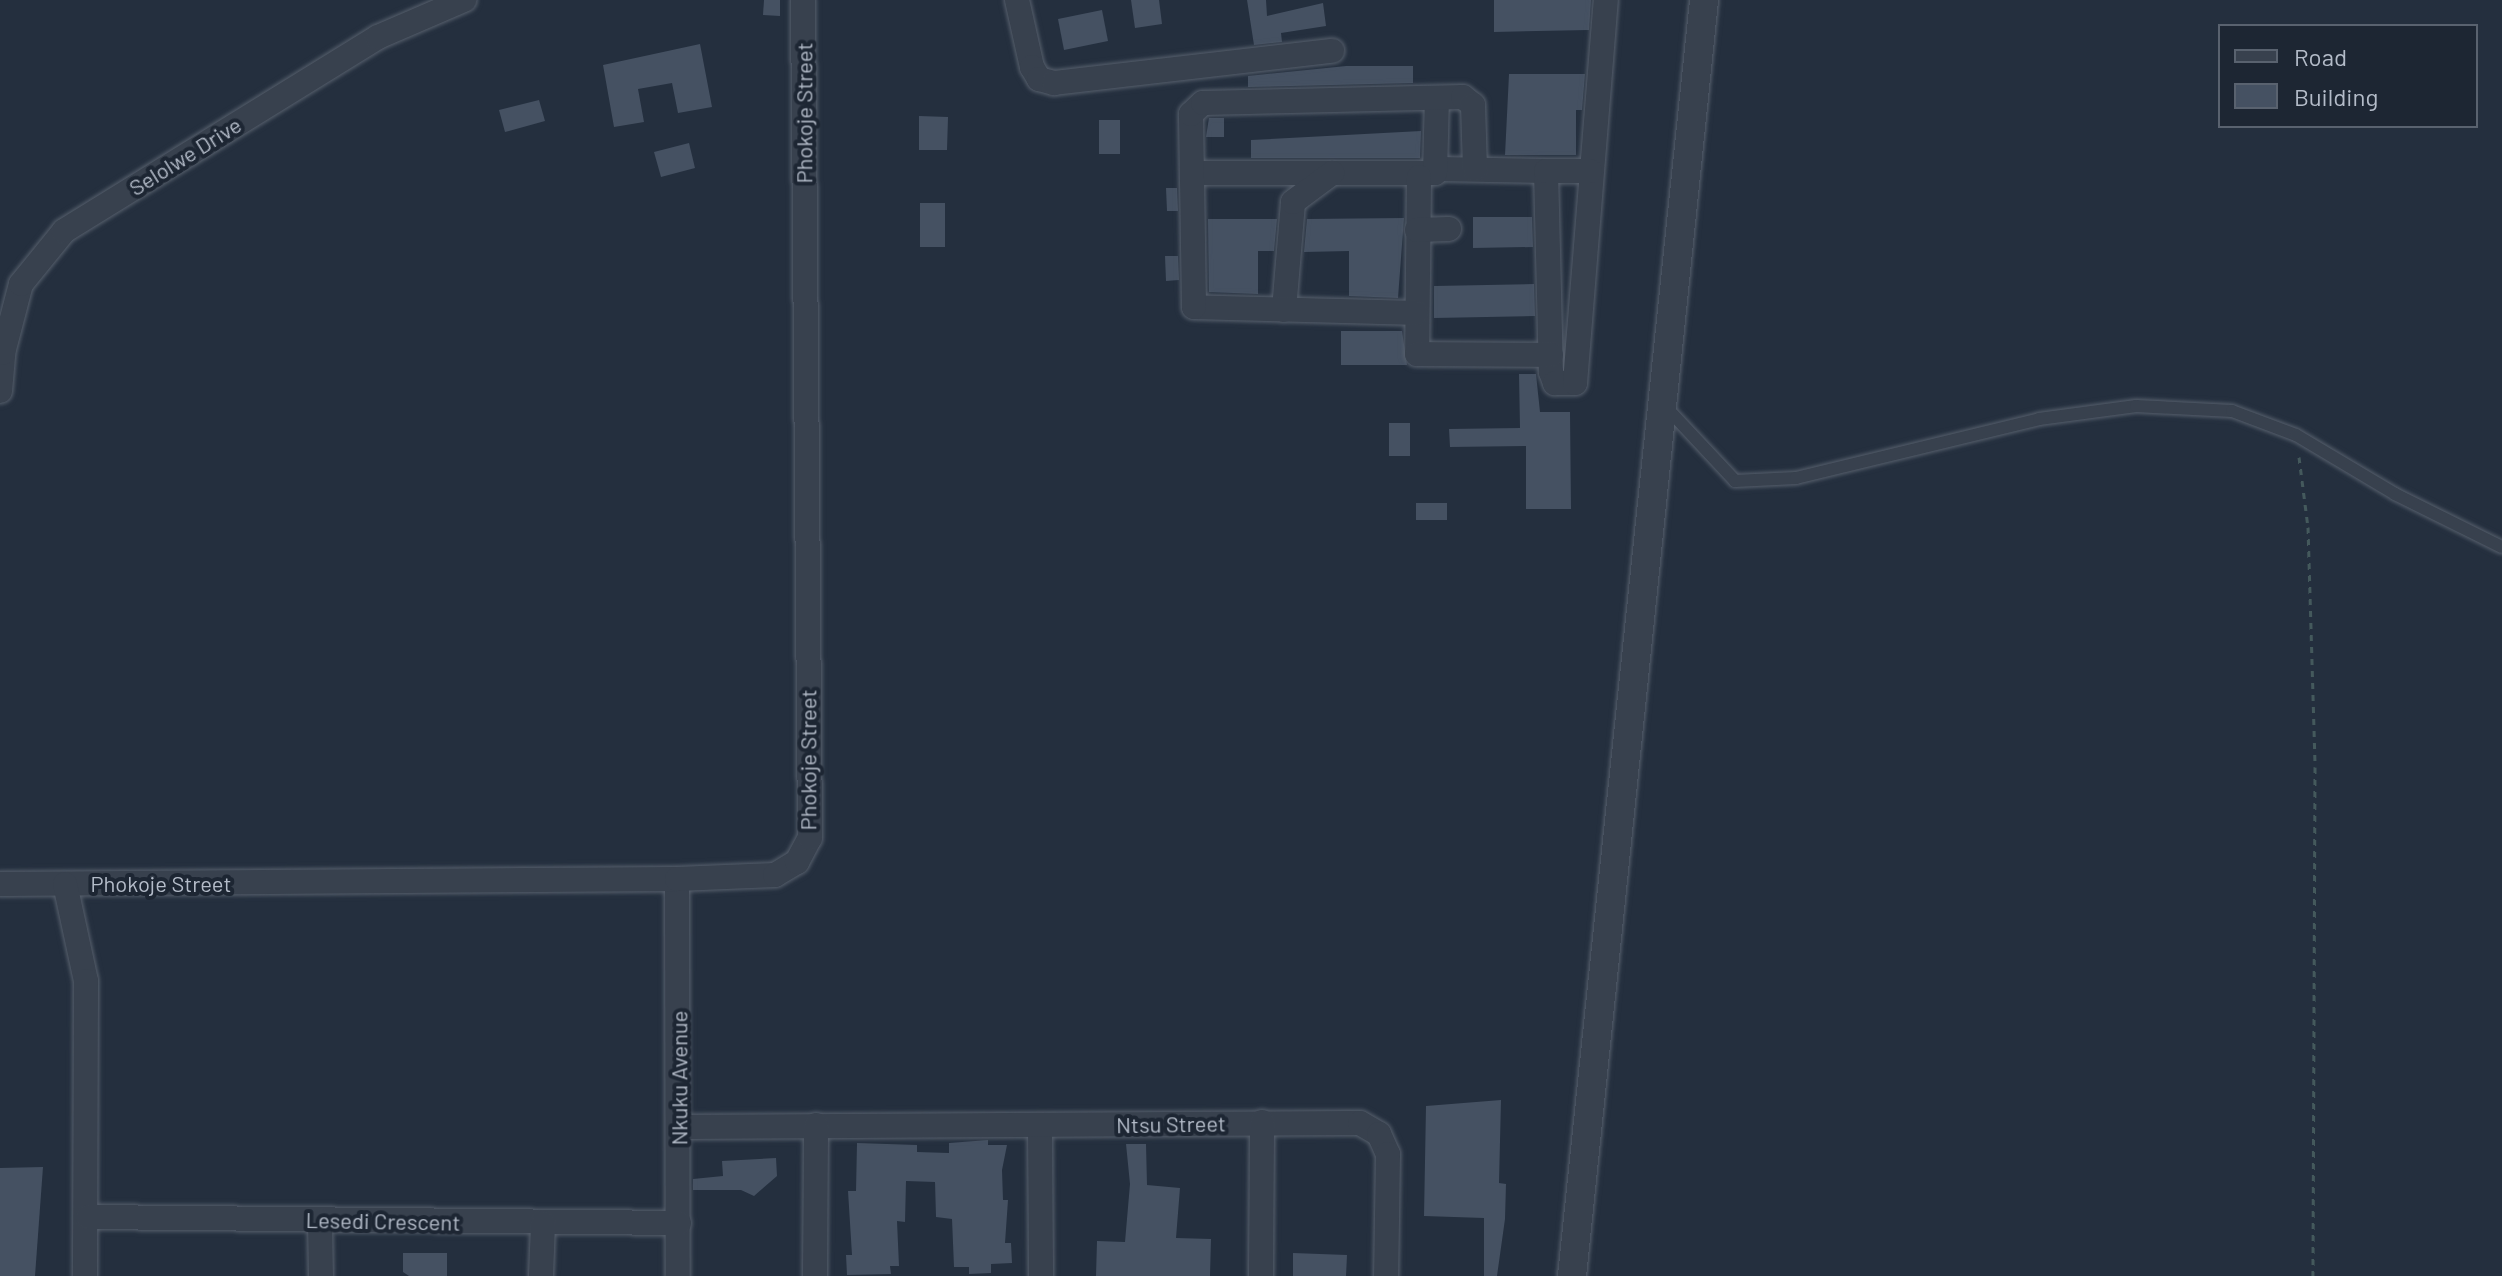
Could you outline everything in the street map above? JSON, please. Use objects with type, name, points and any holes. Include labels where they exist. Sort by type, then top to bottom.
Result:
[{"type":"street","name":"Selolwe Drive","points":[[0,391],[3,353],[21,284],[64,231],[378,37],[464,0]]},
{"type":"street","name":"Phokoje Street","points":[[0,884],[677,879],[775,875],[797,862],[810,838],[803,0]]},
{"type":"street","points":[[1017,0],[1032,67],[1039,79],[1054,83],[1332,51]]},
{"type":"street","points":[[1546,171],[1551,355],[1555,383],[1575,383],[1606,0]]},
{"type":"street","points":[[1572,1276],[1704,0]]},
{"type":"street","points":[[1437,98],[1417,230],[1416,313],[1421,356],[1551,355]]},
{"type":"street","points":[[1416,313],[1194,307],[1191,114],[1203,103],[1471,100],[1475,169]]},
{"type":"street","points":[[1192,173],[1428,173],[1475,169],[1590,171]]},
{"type":"street","points":[[1284,310],[1293,202],[1332,173]]},
{"type":"street","points":[[1417,230],[1449,229]]},
{"type":"street","points":[[1547,277],[1583,276]]},
{"type":"street","name":"Nkuku Avenue","points":[[677,879],[678,1276]]},
{"type":"street","points":[[65,884],[86,981],[88,1217],[85,1276]]},
{"type":"street","points":[[1261,1276],[1262,1122]]},
{"type":"street","name":"Ntsu Street","points":[[680,1127],[1360,1123],[1379,1134],[1388,1154],[1386,1276]]},
{"type":"street","points":[[815,1276],[816,1125]]},
{"type":"street","points":[[1040,1126],[1041,1276]]},
{"type":"street","name":"Lesedi Crescent","points":[[88,1217],[679,1223]]},
{"type":"street","points":[[320,1221],[321,1276]]},
{"type":"street","points":[[541,1276],[543,1223]]},
{"type":"lane","points":[[1662,403],[1735,481],[1796,478],[2039,419],[2136,406],[2232,411],[2296,435],[2395,494],[2502,547]]},
{"type":"path","points":[[2296,435],[2308,527],[2315,767],[2313,1276]]},
{"type":"building","points":[[764,0],[780,0],[780,16],[763,15]]},
{"type":"building","points":[[1131,0],[1159,0],[1162,24],[1135,28]]},
{"type":"building","points":[[1247,0],[1266,0],[1267,16],[1323,3],[1326,26],[1281,33],[1282,42],[1254,45]]},
{"type":"building","points":[[1494,0],[1591,0],[1589,30],[1494,32]]},
{"type":"building","points":[[1102,10],[1108,41],[1064,50],[1058,19]]},
{"type":"building","points":[[700,44],[712,107],[678,113],[672,83],[638,89],[644,122],[614,127],[603,65]]},
{"type":"building","points":[[1346,66],[1413,66],[1413,83],[1248,87],[1248,76]]},
{"type":"building","points":[[1509,74],[1585,74],[1582,110],[1576,110],[1576,155],[1505,155]]},
{"type":"building","points":[[539,100],[545,121],[505,132],[499,110]]},
{"type":"building","points":[[919,116],[948,117],[947,150],[919,150]]},
{"type":"building","points":[[1209,118],[1224,118],[1224,137],[1206,137]]},
{"type":"building","points":[[1099,120],[1120,120],[1120,154],[1099,154]]},
{"type":"building","points":[[1421,131],[1420,158],[1251,158],[1251,140]]},
{"type":"building","points":[[689,143],[695,168],[661,177],[654,152]]},
{"type":"building","points":[[1166,188],[1177,188],[1178,211],[1167,211]]},
{"type":"building","points":[[920,203],[945,203],[945,247],[920,247]]},
{"type":"building","points":[[1473,217],[1532,217],[1533,247],[1473,248]]},
{"type":"building","points":[[1404,218],[1398,298],[1349,296],[1349,251],[1304,252],[1307,219]]},
{"type":"building","points":[[1208,219],[1277,219],[1274,251],[1258,251],[1258,294],[1209,292]]},
{"type":"building","points":[[1165,256],[1178,256],[1179,280],[1166,281]]},
{"type":"building","points":[[1534,284],[1535,316],[1434,318],[1434,286]]},
{"type":"building","points":[[1341,331],[1402,331],[1407,365],[1341,365]]},
{"type":"building","points":[[1519,374],[1536,374],[1540,412],[1570,412],[1571,509],[1526,509],[1526,446],[1450,447],[1449,429],[1520,428]]},
{"type":"building","points":[[1389,423],[1410,423],[1410,456],[1389,456]]},
{"type":"building","points":[[1416,503],[1447,503],[1447,520],[1416,520]]},
{"type":"building","points":[[1501,1100],[1499,1183],[1506,1184],[1505,1219],[1497,1276],[1484,1276],[1484,1218],[1424,1216],[1426,1106]]},
{"type":"building","points":[[988,1140],[988,1145],[1007,1145],[1002,1170],[1003,1200],[1008,1200],[1005,1243],[1011,1243],[1012,1263],[991,1264],[991,1273],[969,1274],[969,1267],[954,1267],[952,1219],[936,1217],[935,1182],[906,1181],[905,1222],[897,1221],[899,1266],[890,1266],[891,1274],[847,1275],[846,1255],[852,1255],[848,1191],[856,1191],[857,1143],[917,1145],[917,1152],[949,1153],[949,1143]]},
{"type":"building","points":[[1126,1144],[1146,1144],[1147,1185],[1180,1188],[1176,1238],[1211,1239],[1210,1276],[1096,1276],[1097,1241],[1125,1242],[1130,1184]]},
{"type":"building","points":[[776,1158],[777,1176],[754,1196],[741,1190],[693,1190],[693,1179],[723,1176],[722,1161]]},
{"type":"building","points":[[43,1167],[35,1276],[0,1276],[0,1168]]},
{"type":"building","points":[[403,1253],[447,1253],[447,1276],[409,1276],[403,1272]]},
{"type":"building","points":[[1293,1253],[1347,1255],[1346,1276],[1293,1276]]}]
